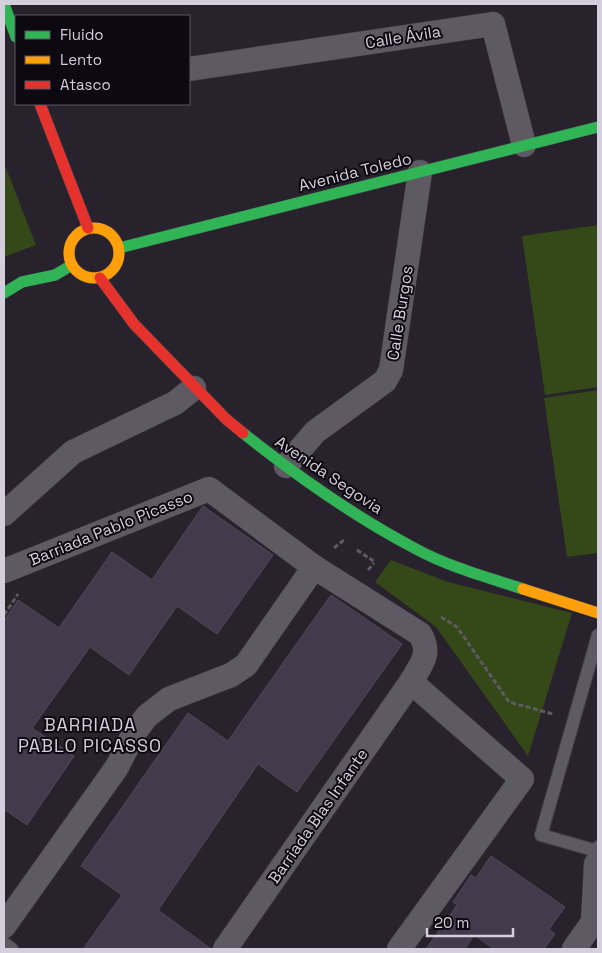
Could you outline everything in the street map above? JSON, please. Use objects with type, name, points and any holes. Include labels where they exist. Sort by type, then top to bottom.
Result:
[{"type":"street","points":[[4,4],[15,34]]},
{"type":"street","name":"Calle Ávila","points":[[190,69],[493,24],[524,145]]},
{"type":"street","points":[[40,105],[88,228]]},
{"type":"street","name":"Avenida Toledo","points":[[119,248],[598,127]]},
{"type":"street","name":"Calle Burgos","points":[[286,466],[315,432],[385,381],[391,370],[420,172]]},
{"type":"street","points":[[88,228],[104,230],[111,234],[119,248],[118,263],[113,270],[100,278],[84,277],[72,266],[68,250],[70,243],[80,232],[88,228]]},
{"type":"street","points":[[4,292],[22,282],[55,275],[72,266]]},
{"type":"street","name":"Avenida Segovia","points":[[100,278],[134,324],[194,388],[248,439],[286,466],[394,538],[454,566],[598,613]]},
{"type":"street","points":[[4,514],[73,452],[175,403],[194,388]]},
{"type":"street","name":"Barriada Pablo Picasso","points":[[4,571],[209,490],[314,567]]},
{"type":"street","points":[[4,926],[118,767],[134,733],[147,716],[169,699],[231,675],[246,665],[314,567]]},
{"type":"street","name":"Barriada Blas Infante","points":[[225,949],[411,682],[426,656],[426,644],[420,634],[314,567]]},
{"type":"street","points":[[399,949],[522,779],[411,682]]},
{"type":"street","points":[[580,947],[593,922],[597,856]]},
{"type":"lane","points":[[597,856],[597,851],[541,835],[598,635]]},
{"type":"lane","points":[[4,943],[12,949]]},
{"type":"path","points":[[376,575],[368,570],[394,538]]},
{"type":"path","points":[[314,567],[343,539],[374,564]]},
{"type":"path","points":[[433,612],[457,627],[509,702],[574,719]]},
{"type":"green space","points":[[4,168],[6,168],[36,245],[4,257]]},
{"type":"green space","points":[[598,225],[598,387],[545,395],[522,236]]},
{"type":"green space","points":[[598,390],[598,553],[567,557],[544,398]]},
{"type":"green space","points":[[391,560],[448,582],[572,613],[528,756],[436,627],[375,582]]},
{"type":"building","points":[[203,506],[273,555],[217,634],[177,606],[129,675],[90,647],[32,728],[74,756],[27,825],[4,809],[4,621],[18,600],[59,628],[112,552],[152,580]]},
{"type":"building","points":[[331,595],[402,644],[297,792],[258,764],[158,910],[211,949],[83,949],[122,895],[81,866],[188,713],[228,741]]},
{"type":"building","points":[[491,856],[565,907],[549,929],[555,934],[544,949],[494,949],[474,935],[465,949],[426,949],[457,905],[453,902],[471,875],[476,878]]},
{"type":"traffic: fast","points":[[4,4],[15,34]]},
{"type":"traffic: fast","points":[[119,248],[598,127]]},
{"type":"traffic: fast","points":[[4,293],[22,282],[55,275],[72,265]]},
{"type":"traffic: fast","points":[[243,433],[327,495],[393,537],[442,561],[523,589]]},
{"type":"traffic: slow","points":[[89,228],[99,228],[112,235],[119,248],[119,253],[119,258],[112,271],[99,278],[89,278],[80,274],[73,267],[69,258],[69,248],[73,239],[80,232],[89,228]]},
{"type":"traffic: slow","points":[[523,589],[598,613]]},
{"type":"traffic: jam","points":[[40,105],[88,228]]},
{"type":"traffic: jam","points":[[100,278],[134,324],[226,419],[243,433]]},
{"type":"district","name":"BARRIADA PABLO PICASSO","points":[[90,734]]}]
